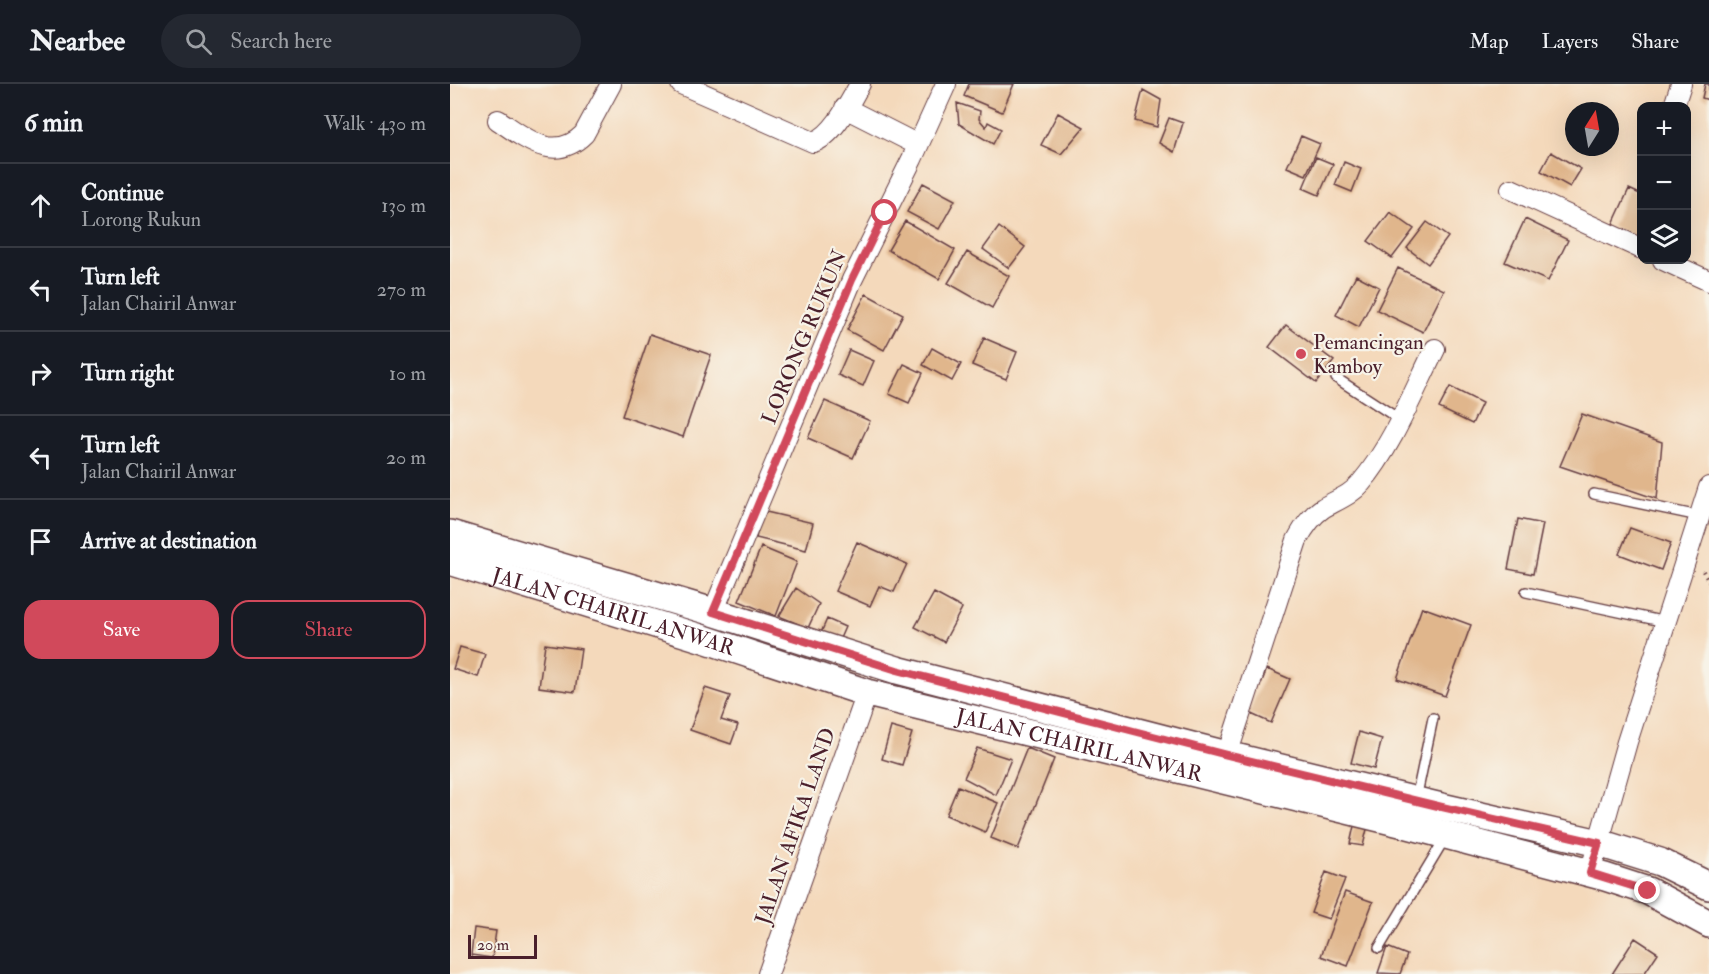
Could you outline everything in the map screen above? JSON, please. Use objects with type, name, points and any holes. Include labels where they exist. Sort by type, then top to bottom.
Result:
[{"type":"main road","name":"JALAN CHAIRIL ANWAR","points":[[450,534],[713,612],[897,670],[1227,755],[1599,843],[1660,862],[1709,886]]},
{"type":"main road","name":"JALAN CHAIRIL ANWAR","points":[[450,561],[710,640],[867,693],[1590,873],[1648,891],[1709,924]]},
{"type":"main road","points":[[623,614],[630,588]]},
{"type":"street","points":[[498,120],[535,144],[554,149],[562,148],[578,140],[584,134],[611,84]]},
{"type":"street","points":[[681,84],[813,142],[830,131],[860,84]]},
{"type":"street","name":"LORONG RUKUN","points":[[713,612],[852,280],[946,84]]},
{"type":"street","points":[[1675,102],[1681,84]]},
{"type":"street","points":[[845,108],[918,146]]},
{"type":"street","points":[[1511,189],[1637,247]]},
{"type":"street","points":[[1672,264],[1709,281]]},
{"type":"street","points":[[1227,755],[1297,540],[1307,522],[1353,491],[1361,483],[1390,438],[1435,349]]},
{"type":"street","points":[[1590,873],[1627,742],[1709,487]]},
{"type":"street","name":"JALAN AFIKA LAND","points":[[768,974],[867,693]]},
{"type":"lane","points":[[1336,378],[1399,419]]},
{"type":"lane","points":[[1594,494],[1699,516]]},
{"type":"lane","points":[[1526,592],[1666,622]]},
{"type":"lane","points":[[1416,801],[1433,718]]},
{"type":"lane","points":[[1379,948],[1446,836]]},
{"type":"building","points":[[969,84],[1014,84],[1002,112],[964,96]]},
{"type":"building","points":[[1705,84],[1709,84],[1709,100],[1702,98]]},
{"type":"building","points":[[1143,90],[1161,100],[1157,127],[1135,121]]},
{"type":"building","points":[[957,103],[980,111],[979,119],[986,127],[988,122],[1001,129],[993,144],[959,124]]},
{"type":"building","points":[[1058,113],[1084,127],[1061,154],[1041,145]]},
{"type":"building","points":[[1169,118],[1183,123],[1174,152],[1159,143]]},
{"type":"building","points":[[1301,136],[1320,144],[1306,175],[1287,167]]},
{"type":"building","points":[[1551,152],[1581,169],[1570,187],[1541,171]]},
{"type":"building","points":[[1316,157],[1333,164],[1319,195],[1303,188]]},
{"type":"building","points":[[1344,162],[1361,169],[1352,192],[1335,185]]},
{"type":"building","points":[[923,183],[955,200],[939,229],[907,212]]},
{"type":"building","points":[[1629,189],[1637,193],[1637,237],[1612,226]]},
{"type":"building","points":[[1390,212],[1414,229],[1392,258],[1368,241]]},
{"type":"building","points":[[1525,219],[1568,240],[1548,281],[1505,262]]},
{"type":"building","points":[[905,221],[955,250],[939,279],[888,250]]},
{"type":"building","points":[[1427,222],[1448,237],[1428,264],[1407,248]]},
{"type":"building","points":[[999,227],[1025,247],[1009,268],[983,249]]},
{"type":"building","points":[[967,252],[1009,276],[992,308],[948,283]]},
{"type":"building","points":[[1398,268],[1444,290],[1423,332],[1377,310]]},
{"type":"building","points":[[1356,275],[1379,287],[1359,327],[1336,315]]},
{"type":"building","points":[[866,294],[903,314],[884,350],[847,330]]},
{"type":"building","name":"Pemancingan Kamboy","points":[[1286,325],[1334,361],[1316,383],[1269,347]]},
{"type":"building","points":[[650,334],[711,355],[683,437],[622,416]]},
{"type":"building","points":[[984,338],[1017,352],[1006,379],[972,365]]},
{"type":"building","points":[[932,348],[961,364],[952,381],[923,365]]},
{"type":"building","points":[[849,350],[874,361],[863,386],[838,375]]},
{"type":"building","points":[[904,364],[923,373],[909,403],[889,394]]},
{"type":"building","points":[[1450,387],[1482,403],[1472,424],[1439,408]]},
{"type":"building","points":[[825,401],[870,421],[853,458],[808,438]]},
{"type":"building","points":[[1582,414],[1662,442],[1657,499],[1560,466]]},
{"type":"building","points":[[762,511],[813,523],[806,550],[756,538]]},
{"type":"building","points":[[1518,519],[1543,524],[1533,574],[1508,569]]},
{"type":"building","points":[[1630,528],[1671,543],[1661,570],[1619,554]]},
{"type":"building","points":[[857,542],[907,564],[894,592],[879,586],[870,606],[835,591]]},
{"type":"building","points":[[761,547],[797,562],[776,616],[739,601]]},
{"type":"building","points":[[796,588],[819,604],[808,628],[779,616]]},
{"type":"building","points":[[934,593],[962,608],[944,642],[915,627]]},
{"type":"building","points":[[1422,607],[1471,625],[1445,696],[1397,679]]},
{"type":"building","points":[[827,619],[845,627],[838,643],[820,635]]},
{"type":"building","points":[[545,644],[581,649],[575,692],[539,687]]},
{"type":"building","points":[[460,647],[485,654],[478,677],[453,669]]},
{"type":"building","points":[[1267,669],[1290,679],[1271,723],[1249,713]]},
{"type":"building","points":[[705,688],[730,696],[721,720],[738,725],[731,744],[690,730]]},
{"type":"building","points":[[891,727],[912,733],[902,765],[882,759]]},
{"type":"building","points":[[1359,732],[1382,739],[1374,769],[1351,763]]},
{"type":"building","points":[[977,748],[1011,759],[996,795],[964,778]]},
{"type":"building","points":[[1027,748],[1054,759],[1018,849],[991,838]]},
{"type":"building","points":[[958,786],[998,803],[985,832],[946,815]]},
{"type":"building","points":[[1354,826],[1367,829],[1363,846],[1350,844]]},
{"type":"building","points":[[1326,872],[1345,879],[1329,919],[1311,913]]},
{"type":"building","points":[[1345,892],[1373,902],[1348,966],[1321,956]]},
{"type":"building","points":[[474,928],[496,931],[492,958],[471,955]]},
{"type":"building","points":[[1635,938],[1658,953],[1644,974],[1612,974]]},
{"type":"building","points":[[1387,947],[1407,955],[1400,974],[1378,973]]},
{"type":"place","name":"Pemancingan Kamboy","points":[[1301,354]]},
{"type":"route","points":[[885,213],[852,280],[713,612],[897,670],[1227,755],[1599,843],[1590,873],[1648,891]]}]
